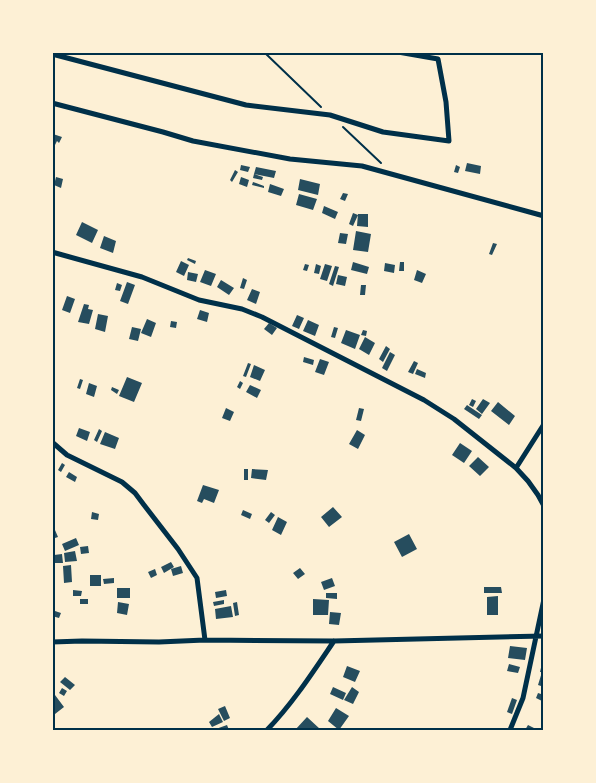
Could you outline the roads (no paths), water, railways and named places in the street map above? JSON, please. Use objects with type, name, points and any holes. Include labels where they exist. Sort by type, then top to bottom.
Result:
[{"type":"street","points":[[52,54],[246,106],[330,115],[383,132],[449,141],[446,102],[438,58],[398,52]]},
{"type":"street","points":[[52,103],[193,141],[290,159],[362,166],[544,216]]},
{"type":"street","points":[[52,252],[142,277],[199,300],[242,309],[262,317],[424,400],[454,419],[516,468],[528,481],[544,506]]},
{"type":"street","points":[[516,468],[544,424]]},
{"type":"street","points":[[52,442],[67,455],[122,482],[130,488],[150,512],[197,578],[205,640]]},
{"type":"street","points":[[510,730],[523,698],[544,599]]},
{"type":"street","points":[[52,642],[334,641],[544,636]]},
{"type":"street","points":[[267,730],[284,713],[334,641]]}]
